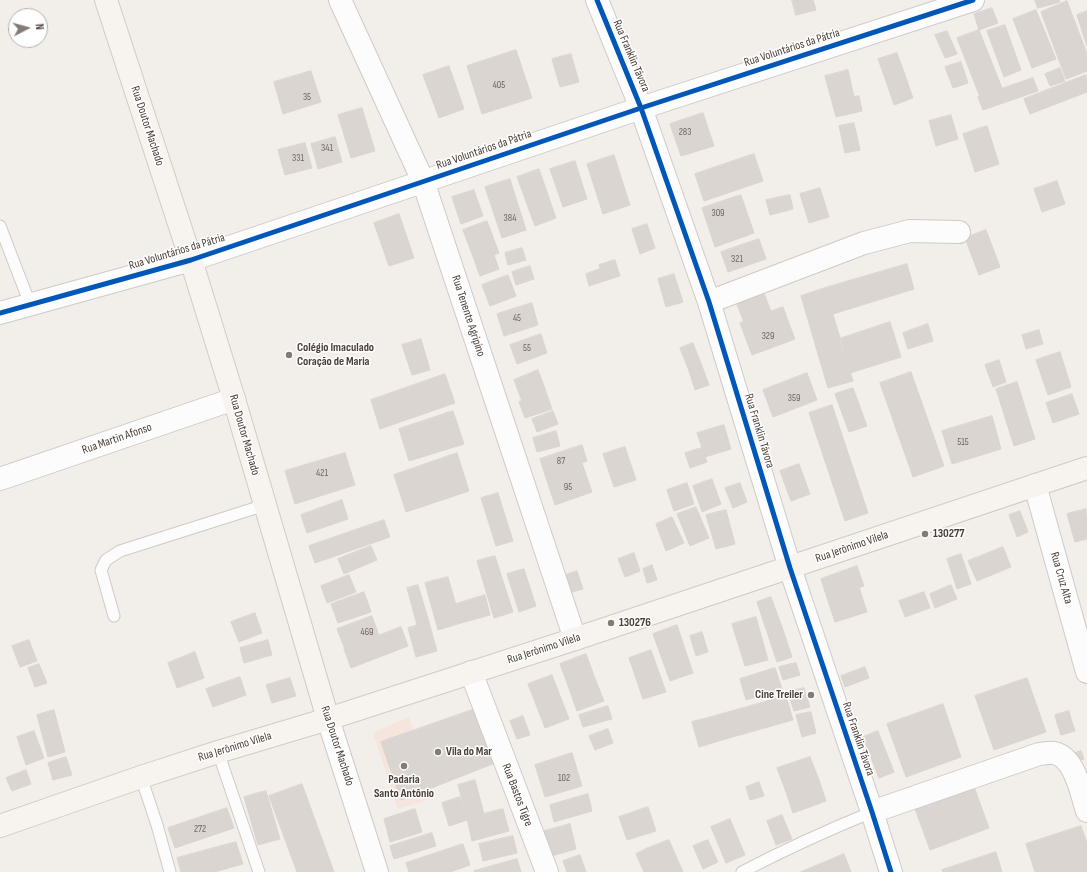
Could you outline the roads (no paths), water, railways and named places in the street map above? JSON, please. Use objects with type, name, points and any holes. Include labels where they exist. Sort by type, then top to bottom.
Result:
[{"type":"main road","name":"Rua Doutor Machado","points":[[106,0],[191,260],[234,398],[328,719]]},
{"type":"main road","name":"Rua Jerônimo Vilela","points":[[0,826],[141,777],[328,719],[575,639],[1087,468]]},
{"type":"street","name":"Rua Tenente Agripino","points":[[340,0],[423,181],[575,639]]},
{"type":"street","name":"Rua Franklin Távora","points":[[596,0],[641,108],[709,302],[790,568],[891,872]]},
{"type":"street","name":"Rua Voluntários da Pátria","points":[[0,313],[191,260],[641,108],[972,0]]},
{"type":"street","points":[[709,302],[864,243],[910,230],[959,232]]},
{"type":"street","name":"Rua Martin Afonso","points":[[0,479],[234,398]]},
{"type":"street","name":"Rua Cruz Alta","points":[[1035,485],[1087,672]]},
{"type":"street","name":"Rua Bastos Tigre","points":[[471,672],[547,872]]},
{"type":"street","name":"Rua Doutor Machado","points":[[328,719],[377,872]]},
{"type":"street","points":[[872,812],[1039,754],[1054,753],[1064,757],[1073,768],[1087,811]]},
{"type":"lane","points":[[0,226],[30,304]]},
{"type":"lane","points":[[114,616],[101,570],[106,560],[120,551],[265,505]]},
{"type":"lane","points":[[218,752],[259,872]]},
{"type":"lane","points":[[141,777],[157,825],[170,872]]},
{"type":"lane","points":[[742,872],[781,852],[872,812]]},
{"type":"place","name":"Colégio Imaculado Coração de Maria","points":[[289,355]]},
{"type":"place","name":"130277","points":[[925,534]]},
{"type":"place","name":"130276","points":[[611,623]]},
{"type":"place","name":"Cine Treiler","points":[[811,695]]},
{"type":"place","name":"Vila do Mar","points":[[438,752]]},
{"type":"place","name":"Padaria Santo Antônio","points":[[404,766]]}]
